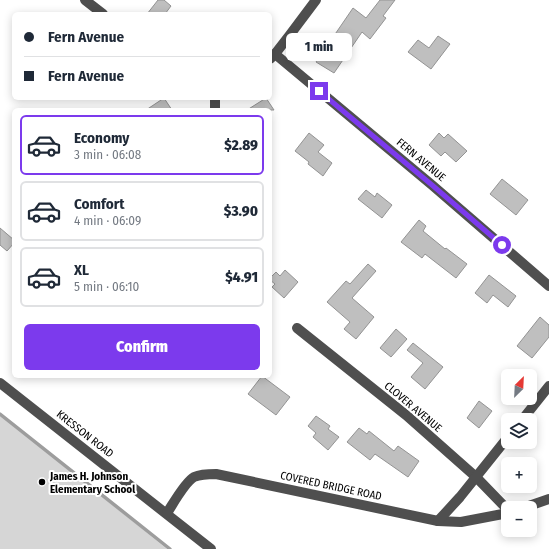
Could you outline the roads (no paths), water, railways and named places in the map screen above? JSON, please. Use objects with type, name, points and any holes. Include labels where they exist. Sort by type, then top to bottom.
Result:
[{"type":"street","points":[[84,0],[100,12]]},
{"type":"street","points":[[273,56],[316,0]]},
{"type":"street","name":"FERN AVENUE","points":[[273,56],[432,185],[549,286]]},
{"type":"street","name":"CLOVER AVENUE","points":[[297,328],[406,415],[476,477],[501,504]]},
{"type":"street","name":"KRESSON ROAD","points":[[0,383],[211,549]]},
{"type":"street","points":[[528,413],[549,386]]},
{"type":"street","points":[[438,521],[501,446]]},
{"type":"street","name":"COVERED BRIDGE ROAD","points":[[166,513],[192,478],[202,474],[216,474],[438,521],[461,522],[501,513]]},
{"type":"street","points":[[537,503],[549,499]]},
{"type":"waterway","points":[[0,414],[170,549]]},
{"type":"place","name":"James H. Johnson Elementary School","points":[[42,482]]}]
